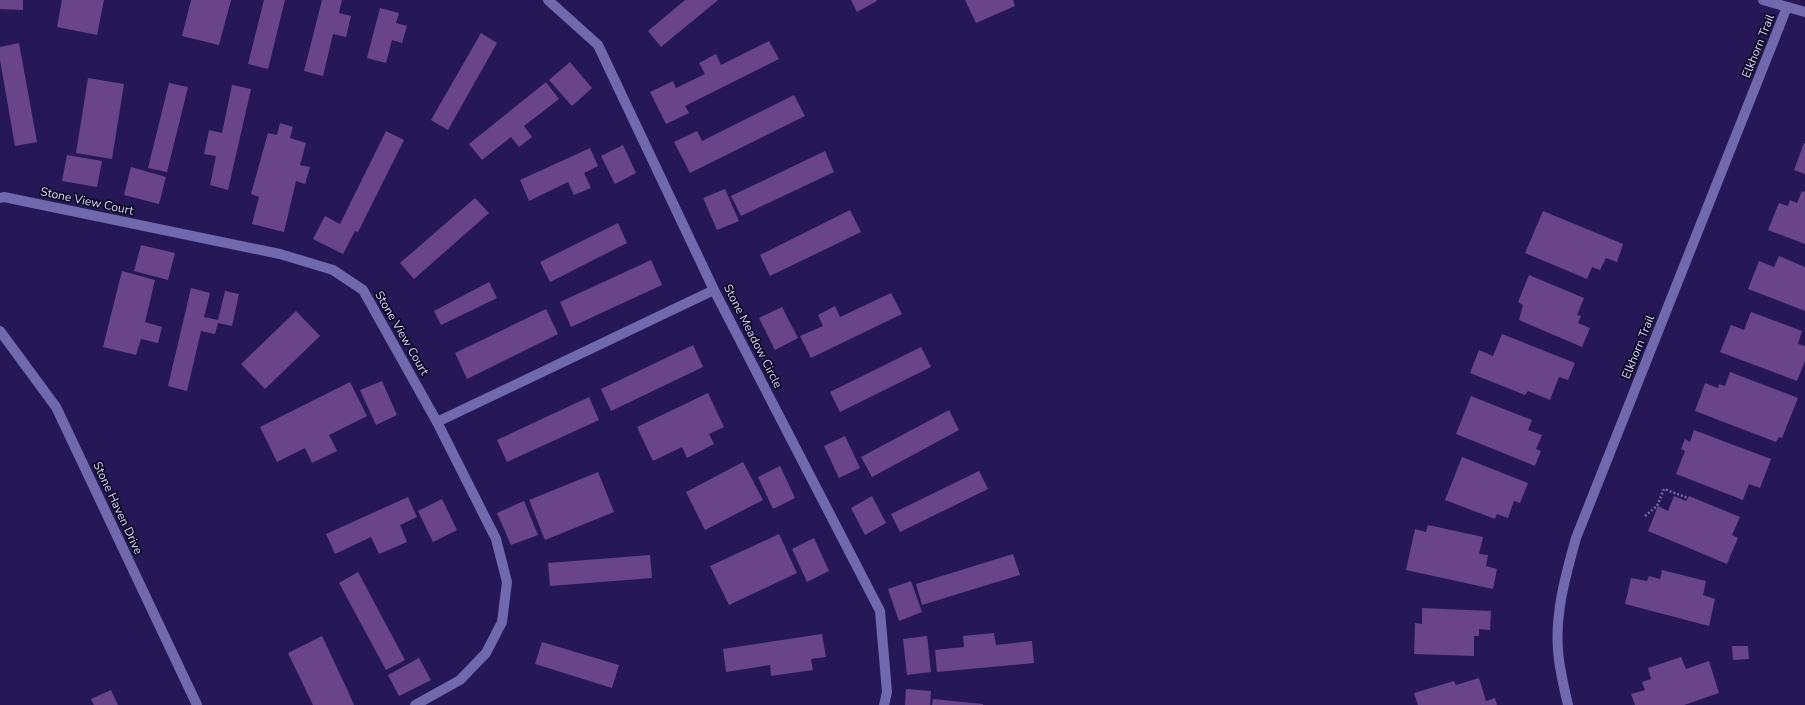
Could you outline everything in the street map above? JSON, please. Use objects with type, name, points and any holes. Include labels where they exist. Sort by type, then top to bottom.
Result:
[{"type":"street","name":"Stone Meadow Circle","points":[[548,0],[598,45],[714,290],[880,611],[887,692],[884,705]]},
{"type":"street","points":[[1763,0],[1805,12]]},
{"type":"street","name":"Elkhorn Trail","points":[[1568,705],[1558,650],[1558,629],[1563,589],[1576,538],[1787,7]]},
{"type":"street","name":"Stone View Court","points":[[0,198],[12,199],[280,254],[333,270],[363,290],[437,422],[496,539],[507,582],[502,622],[486,653],[460,680],[415,705]]},
{"type":"street","points":[[437,422],[714,290]]},
{"type":"street","name":"Stone Haven Drive","points":[[0,331],[56,407],[197,705]]},
{"type":"path","points":[[1645,516],[1658,506],[1664,489],[1688,498]]},
{"type":"building","points":[[0,0],[23,0],[23,10],[0,9]]},
{"type":"building","points":[[62,0],[104,0],[97,35],[57,27]]},
{"type":"building","points":[[191,0],[231,0],[219,45],[182,36]]},
{"type":"building","points":[[264,0],[285,0],[268,69],[248,64]]},
{"type":"building","points":[[322,0],[342,0],[339,13],[351,16],[346,37],[333,34],[323,76],[304,71]]},
{"type":"building","points":[[685,0],[718,0],[661,47],[648,31]]},
{"type":"building","points":[[851,0],[876,0],[877,1],[857,12]]},
{"type":"building","points":[[965,0],[1013,0],[1015,6],[976,23]]},
{"type":"building","points":[[380,8],[399,13],[396,23],[407,26],[402,43],[392,40],[386,63],[367,58]]},
{"type":"building","points":[[481,33],[497,43],[448,130],[431,120]]},
{"type":"building","points":[[769,41],[779,59],[685,106],[689,113],[666,124],[650,92],[673,81],[676,88],[705,74],[699,63],[716,54],[721,65]]},
{"type":"building","points":[[19,43],[37,142],[15,146],[0,60],[0,47]]},
{"type":"building","points":[[570,62],[592,88],[572,106],[549,80]]},
{"type":"building","points":[[88,78],[124,84],[112,159],[76,153]]},
{"type":"building","points":[[546,82],[559,99],[524,126],[532,137],[519,147],[511,137],[482,160],[469,144]]},
{"type":"building","points":[[169,83],[188,87],[167,172],[148,168]]},
{"type":"building","points":[[232,85],[251,89],[228,190],[210,185],[216,156],[204,154],[209,130],[222,133]]},
{"type":"building","points":[[794,95],[805,116],[690,173],[674,142],[697,131],[702,141]]},
{"type":"building","points":[[280,123],[293,127],[290,138],[306,143],[300,165],[310,167],[305,184],[296,181],[284,232],[252,224],[259,197],[251,194],[268,133],[277,135]]},
{"type":"building","points":[[386,131],[404,140],[358,232],[355,231],[343,254],[313,239],[325,216],[340,224]]},
{"type":"building","points":[[1805,143],[1805,174],[1794,170]]},
{"type":"building","points":[[623,145],[636,173],[615,184],[601,156]]},
{"type":"building","points":[[590,148],[598,166],[584,173],[591,188],[574,195],[568,182],[529,201],[520,180]]},
{"type":"building","points":[[825,151],[834,172],[741,216],[731,196]]},
{"type":"building","points":[[67,155],[102,161],[97,187],[62,181]]},
{"type":"building","points":[[131,167],[166,177],[159,204],[124,195]]},
{"type":"building","points":[[725,189],[739,221],[717,230],[703,198]]},
{"type":"building","points":[[1802,191],[1805,192],[1805,244],[1768,230],[1779,203],[1788,206],[1790,200],[1797,203]]},
{"type":"building","points":[[475,198],[489,213],[414,279],[400,263]]},
{"type":"building","points":[[850,210],[861,232],[770,276],[760,255]]},
{"type":"building","points":[[1543,211],[1623,244],[1617,262],[1606,258],[1600,270],[1592,267],[1587,279],[1525,253]]},
{"type":"building","points":[[618,223],[627,243],[550,282],[540,262]]},
{"type":"building","points":[[141,245],[175,253],[168,280],[134,271]]},
{"type":"building","points":[[1779,256],[1805,267],[1805,311],[1748,289],[1759,261],[1774,267]]},
{"type":"building","points":[[651,260],[662,285],[571,327],[560,302]]},
{"type":"building","points":[[122,271],[155,280],[145,322],[162,327],[158,343],[141,339],[136,355],[103,347]]},
{"type":"building","points":[[1529,275],[1584,298],[1577,315],[1581,316],[1578,323],[1590,328],[1582,347],[1519,320],[1523,305],[1518,302]]},
{"type":"building","points":[[489,282],[497,298],[441,325],[434,311]]},
{"type":"building","points":[[191,288],[210,293],[204,317],[218,320],[225,291],[239,294],[232,326],[218,323],[215,334],[201,331],[187,391],[168,386]]},
{"type":"building","points":[[891,293],[902,314],[811,358],[800,336],[823,326],[818,315],[835,306],[840,317]]},
{"type":"building","points":[[782,307],[798,338],[775,350],[759,318]]},
{"type":"building","points":[[546,309],[558,334],[467,379],[455,353]]},
{"type":"building","points":[[296,311],[320,336],[265,389],[241,364]]},
{"type":"building","points":[[1751,312],[1802,331],[1798,344],[1805,346],[1805,361],[1797,381],[1720,352],[1731,325],[1744,330]]},
{"type":"building","points":[[1502,334],[1575,363],[1568,380],[1559,377],[1550,400],[1528,391],[1525,395],[1470,373],[1479,350],[1493,356]]},
{"type":"building","points":[[693,345],[703,367],[611,411],[601,389]]},
{"type":"building","points":[[921,347],[931,367],[840,412],[830,392]]},
{"type":"building","points":[[1730,372],[1798,398],[1782,438],[1779,437],[1776,442],[1695,411],[1705,383],[1718,388],[1719,384],[1725,386]]},
{"type":"building","points":[[382,381],[397,415],[376,425],[360,390]]},
{"type":"building","points":[[350,382],[367,416],[329,435],[337,451],[312,463],[305,448],[277,462],[260,427]]},
{"type":"building","points":[[708,393],[724,427],[709,434],[714,444],[687,458],[682,447],[653,461],[637,427]]},
{"type":"building","points":[[1471,396],[1532,420],[1528,430],[1542,435],[1536,449],[1541,451],[1535,466],[1456,434]]},
{"type":"building","points":[[589,397],[599,420],[507,462],[497,440]]},
{"type":"building","points":[[949,410],[959,430],[872,477],[861,457]]},
{"type":"building","points":[[1694,430],[1771,459],[1760,488],[1749,484],[1743,500],[1676,474],[1685,451],[1681,449],[1685,439],[1690,442]]},
{"type":"building","points":[[845,436],[860,468],[839,478],[824,446]]},
{"type":"building","points":[[1462,457],[1528,483],[1520,503],[1514,501],[1508,518],[1497,514],[1495,519],[1445,500]]},
{"type":"building","points":[[743,462],[763,500],[705,530],[686,492]]},
{"type":"building","points":[[780,466],[795,498],[773,509],[758,477]]},
{"type":"building","points":[[979,471],[988,489],[900,532],[891,514]]},
{"type":"building","points":[[598,472],[614,512],[545,540],[529,500]]},
{"type":"building","points":[[872,496],[886,523],[865,535],[851,508]]},
{"type":"building","points":[[1674,496],[1686,501],[1689,496],[1740,517],[1732,535],[1738,538],[1727,564],[1648,531],[1658,506],[1668,511]]},
{"type":"building","points":[[408,497],[417,517],[400,525],[407,542],[379,554],[371,537],[335,554],[326,534]]},
{"type":"building","points":[[442,499],[457,530],[433,542],[418,511]]},
{"type":"building","points":[[524,501],[538,535],[511,545],[497,513]]},
{"type":"building","points":[[1428,525],[1483,537],[1479,554],[1488,555],[1486,566],[1497,569],[1493,589],[1406,570],[1415,529],[1426,532]]},
{"type":"building","points":[[779,534],[797,573],[729,605],[710,566]]},
{"type":"building","points":[[814,538],[829,571],[807,582],[792,549]]},
{"type":"building","points":[[1013,554],[1020,575],[922,605],[916,584]]},
{"type":"building","points":[[650,555],[652,578],[550,586],[548,563]]},
{"type":"building","points":[[1662,570],[1706,581],[1703,595],[1715,599],[1709,626],[1625,604],[1631,578],[1647,581],[1649,576],[1660,579]]},
{"type":"building","points":[[358,572],[405,660],[386,670],[339,583]]},
{"type":"building","points":[[911,581],[922,612],[899,621],[888,589]]},
{"type":"building","points":[[1422,608],[1491,611],[1490,630],[1479,629],[1479,636],[1474,636],[1474,656],[1414,654],[1415,623],[1422,624]]},
{"type":"building","points":[[994,633],[996,645],[1032,641],[1034,663],[937,672],[935,650],[964,647],[963,636]]},
{"type":"building","points":[[822,634],[826,657],[811,659],[813,670],[771,676],[770,665],[726,672],[723,649]]},
{"type":"building","points":[[322,636],[354,705],[313,705],[288,653]]},
{"type":"building","points":[[927,636],[931,672],[907,675],[903,639]]},
{"type":"building","points":[[542,642],[619,665],[612,688],[535,664]]},
{"type":"building","points":[[1732,646],[1748,646],[1749,659],[1733,660]]},
{"type":"building","points":[[1681,657],[1686,669],[1709,661],[1719,693],[1684,705],[1635,705],[1631,694],[1645,690],[1642,682],[1651,679],[1648,668]]},
{"type":"building","points":[[419,658],[431,680],[399,696],[388,675]]},
{"type":"building","points":[[1479,678],[1486,701],[1495,698],[1497,705],[1418,705],[1414,693],[1454,681],[1456,685]]},
{"type":"building","points":[[906,689],[931,691],[930,705],[905,705]]},
{"type":"building","points":[[111,690],[118,705],[94,705],[91,699]]},
{"type":"building","points":[[933,699],[983,704],[983,705],[932,705]]}]
